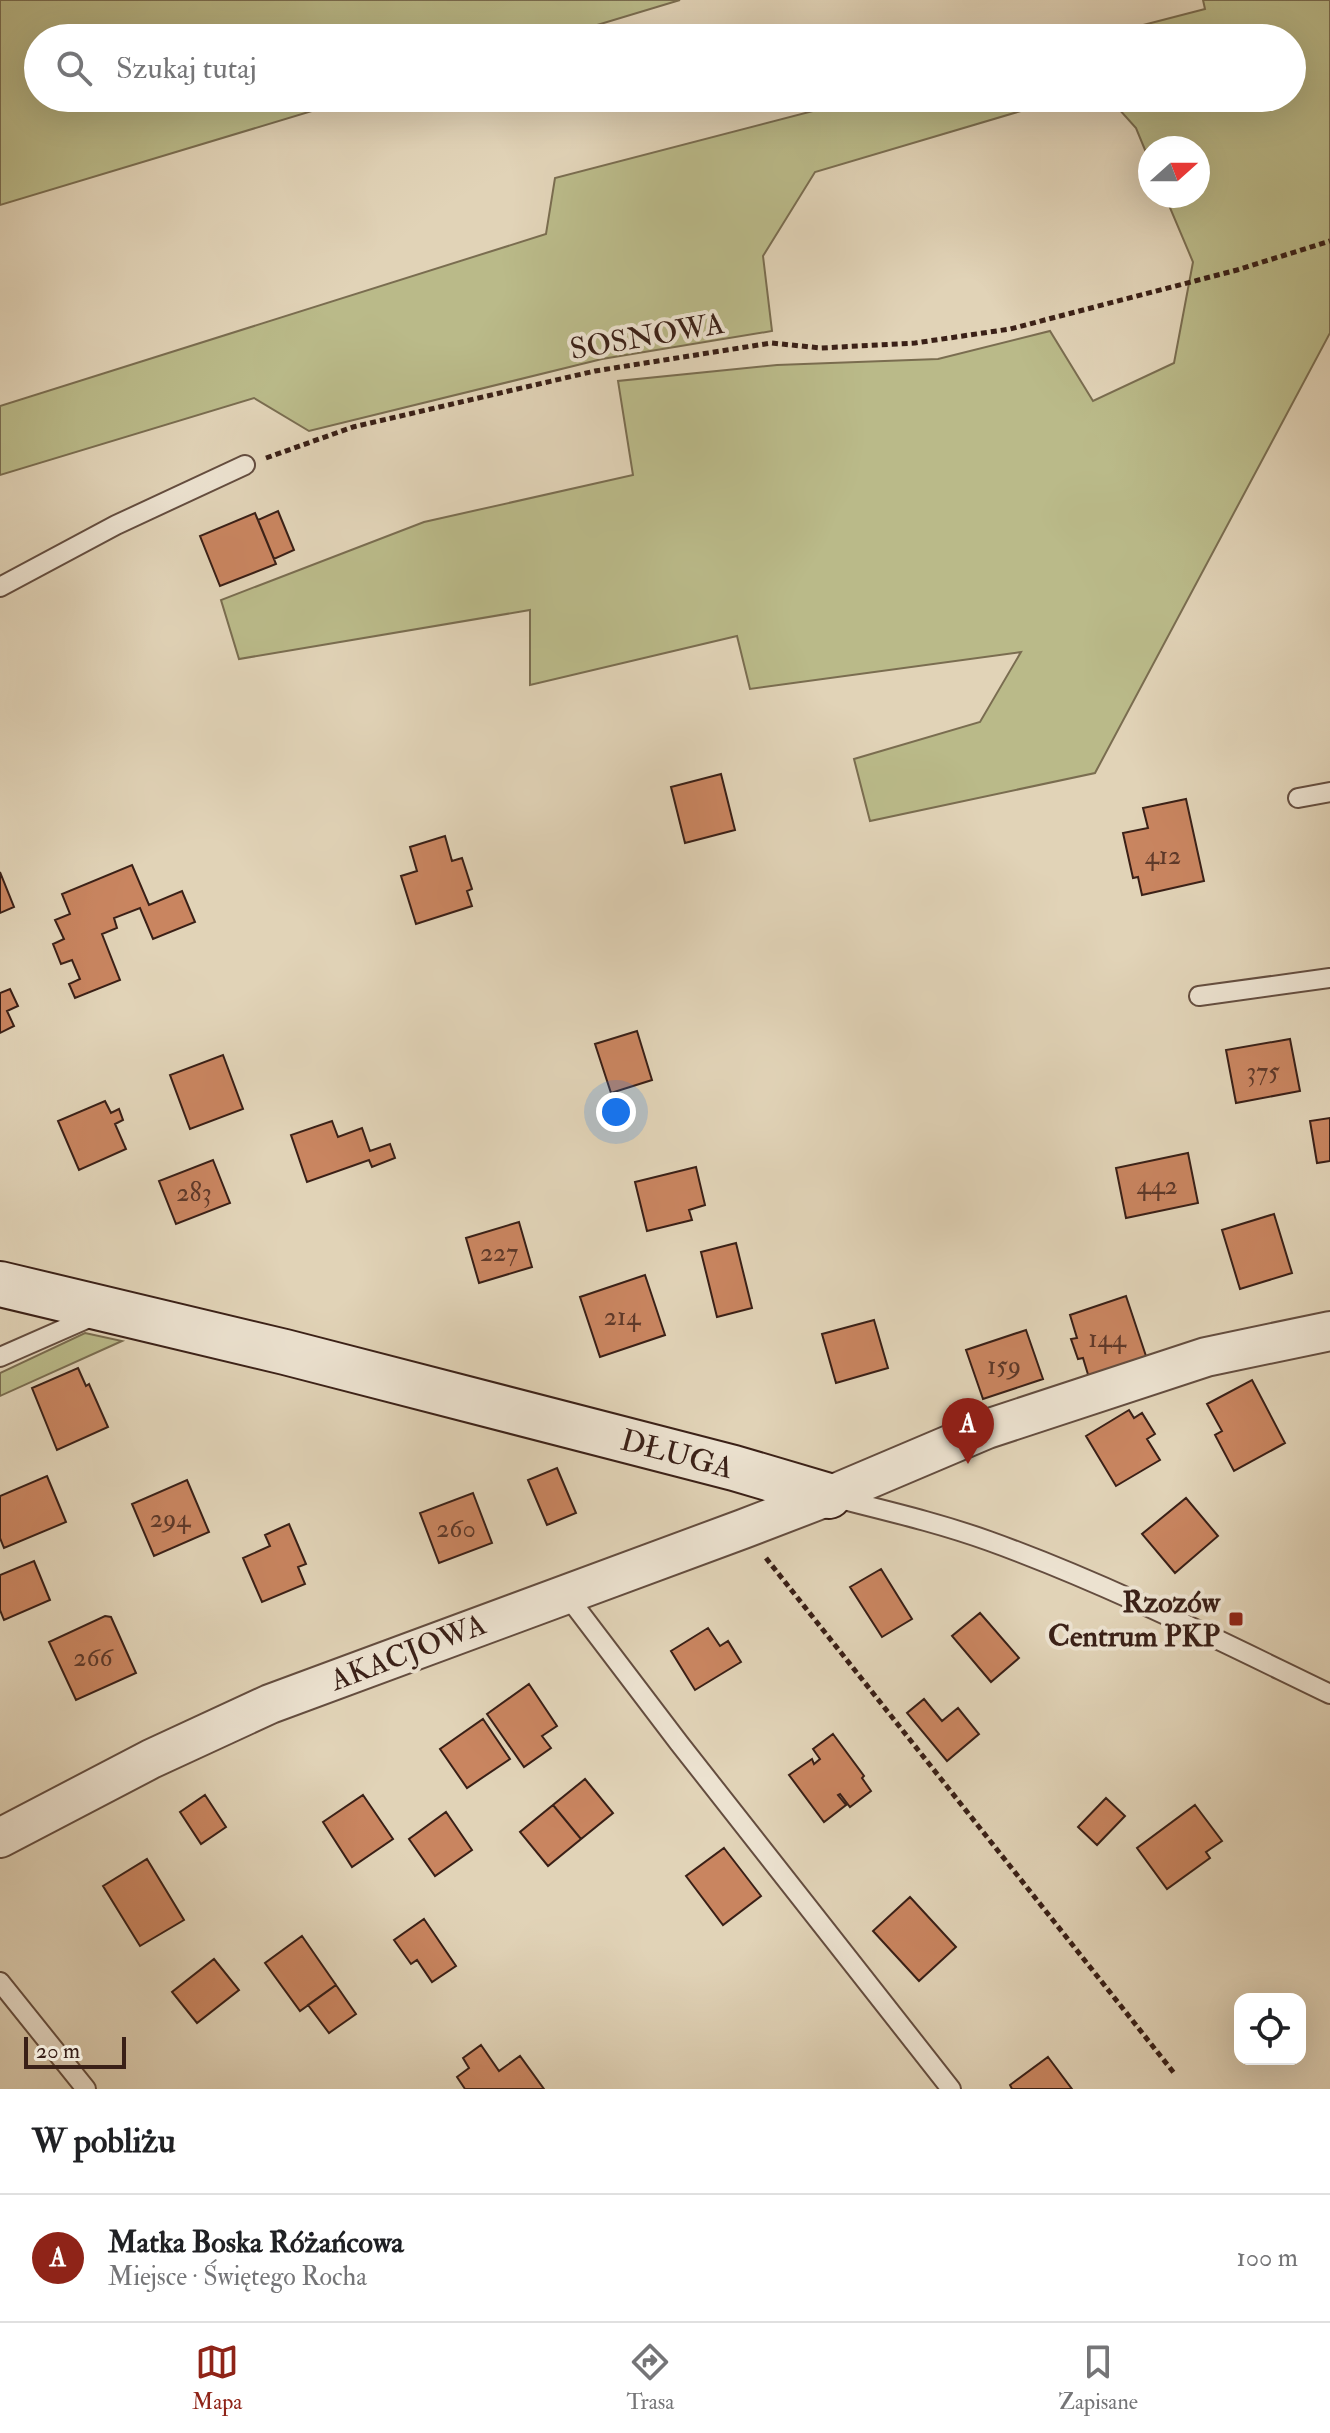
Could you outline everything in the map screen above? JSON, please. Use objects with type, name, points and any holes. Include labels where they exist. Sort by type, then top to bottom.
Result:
[{"type":"street","name":"DŁUGA","points":[[0,1284],[111,1309],[734,1468],[829,1496]]},
{"type":"street","name":"AKACJOWA","points":[[0,1838],[151,1759],[270,1704],[743,1529],[987,1429],[1206,1357],[1330,1331]]},
{"type":"lane","points":[[0,587],[116,525],[245,465]]},
{"type":"lane","points":[[1298,798],[1330,792]]},
{"type":"lane","points":[[1199,996],[1330,978]]},
{"type":"lane","points":[[0,1357],[111,1309]]},
{"type":"lane","name":"DŁUGA","points":[[829,1496],[991,1542],[1194,1628],[1330,1694]]},
{"type":"lane","points":[[565,1593],[688,1755],[951,2089]]},
{"type":"lane","points":[[0,1982],[86,2089]]},
{"type":"path","name":"SOSNOWA","points":[[245,465],[353,427],[595,371],[771,343],[821,348],[915,343],[1010,329],[1237,270],[1330,241]]},
{"type":"path","points":[[743,1529],[1174,2073]]},
{"type":"green space","points":[[0,0],[680,0],[600,24],[24,24],[24,112],[309,112],[0,205]]},
{"type":"green space","points":[[1203,0],[1330,0],[1330,333],[1095,773],[870,821],[854,759],[980,722],[1021,652],[750,689],[737,636],[530,685],[530,610],[239,659],[221,600],[424,522],[633,475],[618,381],[777,365],[938,359],[1050,331],[1093,401],[1174,363],[1193,262],[1170,208],[1210,208],[1210,136],[1139,136],[1122,112],[1306,112],[1306,24],[1147,24],[1205,9]]},
{"type":"green space","points":[[809,112],[1018,112],[815,172],[763,256],[772,331],[602,359],[309,431],[254,398],[0,475],[0,406],[546,234],[555,178]]},
{"type":"green space","points":[[85,1333],[122,1341],[0,1396],[0,1373]]},
{"type":"building","points":[[278,511],[294,550],[274,559],[258,520]]},
{"type":"building","points":[[255,513],[276,564],[220,586],[200,536]]},
{"type":"building","points":[[721,774],[735,830],[685,843],[671,787]]},
{"type":"building","points":[[1186,799],[1204,881],[1142,895],[1138,877],[1133,878],[1123,833],[1148,828],[1143,808]]},
{"type":"building","points":[[445,836],[452,861],[462,858],[472,889],[467,891],[472,906],[416,924],[401,876],[417,871],[410,847]]},
{"type":"building","points":[[132,865],[149,905],[182,891],[195,922],[153,939],[140,908],[114,918],[117,928],[102,934],[120,980],[75,998],[69,984],[80,979],[72,960],[61,964],[53,944],[64,939],[55,920],[70,914],[62,894]]},
{"type":"building","points":[[0,872],[14,907],[0,913]]},
{"type":"building","points":[[10,989],[18,1006],[7,1011],[14,1026],[0,1033],[0,993]]},
{"type":"building","points":[[637,1031],[652,1080],[611,1093],[595,1044]]},
{"type":"building","points":[[1290,1039],[1300,1091],[1236,1103],[1226,1050]]},
{"type":"building","points":[[223,1055],[243,1109],[190,1129],[170,1075]]},
{"type":"building","points":[[105,1101],[111,1113],[119,1109],[123,1120],[115,1124],[126,1149],[79,1170],[58,1121]]},
{"type":"building","points":[[1330,1118],[1330,1161],[1317,1163],[1310,1121]]},
{"type":"building","points":[[332,1121],[338,1137],[362,1128],[370,1151],[390,1144],[395,1158],[372,1167],[369,1160],[307,1182],[291,1135]]},
{"type":"building","points":[[1188,1153],[1198,1203],[1126,1218],[1116,1168]]},
{"type":"building","points":[[213,1160],[230,1203],[176,1224],[159,1181]]},
{"type":"building","points":[[696,1167],[705,1205],[689,1210],[692,1220],[647,1231],[635,1182]]},
{"type":"building","points":[[1274,1214],[1292,1273],[1240,1289],[1222,1230]]},
{"type":"building","points":[[519,1222],[532,1267],[479,1283],[466,1238]]},
{"type":"building","points":[[736,1243],[752,1308],[717,1317],[701,1252]]},
{"type":"building","points":[[645,1275],[665,1335],[600,1357],[580,1297]]},
{"type":"building","points":[[1126,1296],[1148,1362],[1090,1381],[1083,1358],[1078,1359],[1071,1339],[1077,1338],[1070,1315]]},
{"type":"building","points":[[874,1320],[888,1368],[836,1383],[822,1334]]},
{"type":"building","points":[[1026,1330],[1043,1379],[983,1399],[966,1350]]},
{"type":"building","points":[[78,1368],[86,1386],[89,1384],[108,1427],[57,1450],[32,1388]]},
{"type":"building","points":[[1252,1380],[1285,1443],[1234,1471],[1215,1435],[1222,1431],[1207,1404]]},
{"type":"building","points":[[1129,1410],[1134,1418],[1142,1413],[1155,1434],[1147,1439],[1160,1460],[1116,1486],[1086,1436]]},
{"type":"building","points":[[557,1468],[576,1513],[547,1525],[528,1480]]},
{"type":"building","points":[[47,1476],[66,1522],[4,1548],[0,1538],[0,1496]]},
{"type":"building","points":[[187,1480],[209,1532],[154,1556],[132,1504]]},
{"type":"building","points":[[473,1493],[492,1543],[439,1563],[420,1513]]},
{"type":"building","points":[[1186,1498],[1218,1536],[1175,1573],[1142,1534]]},
{"type":"building","points":[[289,1524],[306,1564],[298,1567],[305,1584],[262,1602],[243,1558],[270,1546],[265,1535]]},
{"type":"building","points":[[34,1561],[50,1600],[4,1620],[0,1610],[0,1575]]},
{"type":"building","points":[[881,1569],[912,1619],[882,1637],[850,1587]]},
{"type":"building","points":[[980,1613],[1019,1658],[991,1682],[952,1636]]},
{"type":"building","points":[[105,1616],[111,1617],[136,1673],[76,1700],[49,1642]]},
{"type":"building","points":[[708,1628],[720,1646],[728,1641],[741,1662],[695,1690],[671,1651]]},
{"type":"building","points":[[529,1684],[557,1726],[542,1736],[551,1748],[524,1767],[487,1714]]},
{"type":"building","points":[[924,1699],[942,1721],[958,1708],[979,1734],[947,1761],[907,1713]]},
{"type":"building","points":[[483,1719],[510,1759],[467,1788],[440,1749]]},
{"type":"building","points":[[833,1734],[864,1776],[862,1778],[871,1791],[850,1807],[838,1795],[846,1805],[824,1822],[789,1775],[812,1759],[814,1764],[820,1759],[813,1749]]},
{"type":"building","points":[[585,1779],[613,1813],[581,1839],[553,1805]]},
{"type":"building","points":[[205,1795],[226,1827],[201,1844],[180,1812]]},
{"type":"building","points":[[363,1795],[393,1839],[352,1867],[323,1822]]},
{"type":"building","points":[[1106,1798],[1125,1816],[1097,1845],[1078,1827]]},
{"type":"building","points":[[553,1805],[581,1839],[548,1866],[520,1832]]},
{"type":"building","points":[[1195,1805],[1222,1841],[1206,1852],[1210,1858],[1167,1889],[1137,1848]]},
{"type":"building","points":[[446,1812],[472,1850],[435,1876],[409,1839]]},
{"type":"building","points":[[724,1848],[761,1896],[723,1925],[686,1876]]},
{"type":"building","points":[[147,1859],[184,1920],[140,1946],[103,1886]]},
{"type":"building","points":[[910,1897],[956,1947],[919,1981],[873,1931]]},
{"type":"building","points":[[424,1919],[456,1966],[432,1982],[417,1960],[411,1964],[394,1940]]},
{"type":"building","points":[[302,1936],[336,1985],[300,2011],[265,1963]]},
{"type":"building","points":[[214,1959],[239,1990],[197,2023],[172,1992]]},
{"type":"building","points":[[336,1985],[356,2014],[329,2033],[308,2005]]},
{"type":"building","points":[[481,2045],[499,2071],[520,2056],[544,2089],[465,2089],[457,2077],[469,2068],[463,2058]]},
{"type":"building","points":[[1048,2057],[1072,2089],[1012,2089],[1010,2085]]},
{"type":"place","name":"Matka Boska Różańcowa","points":[[968,1464]]},
{"type":"place","name":"Rzozów Centrum PKP","points":[[1236,1619]]}]
